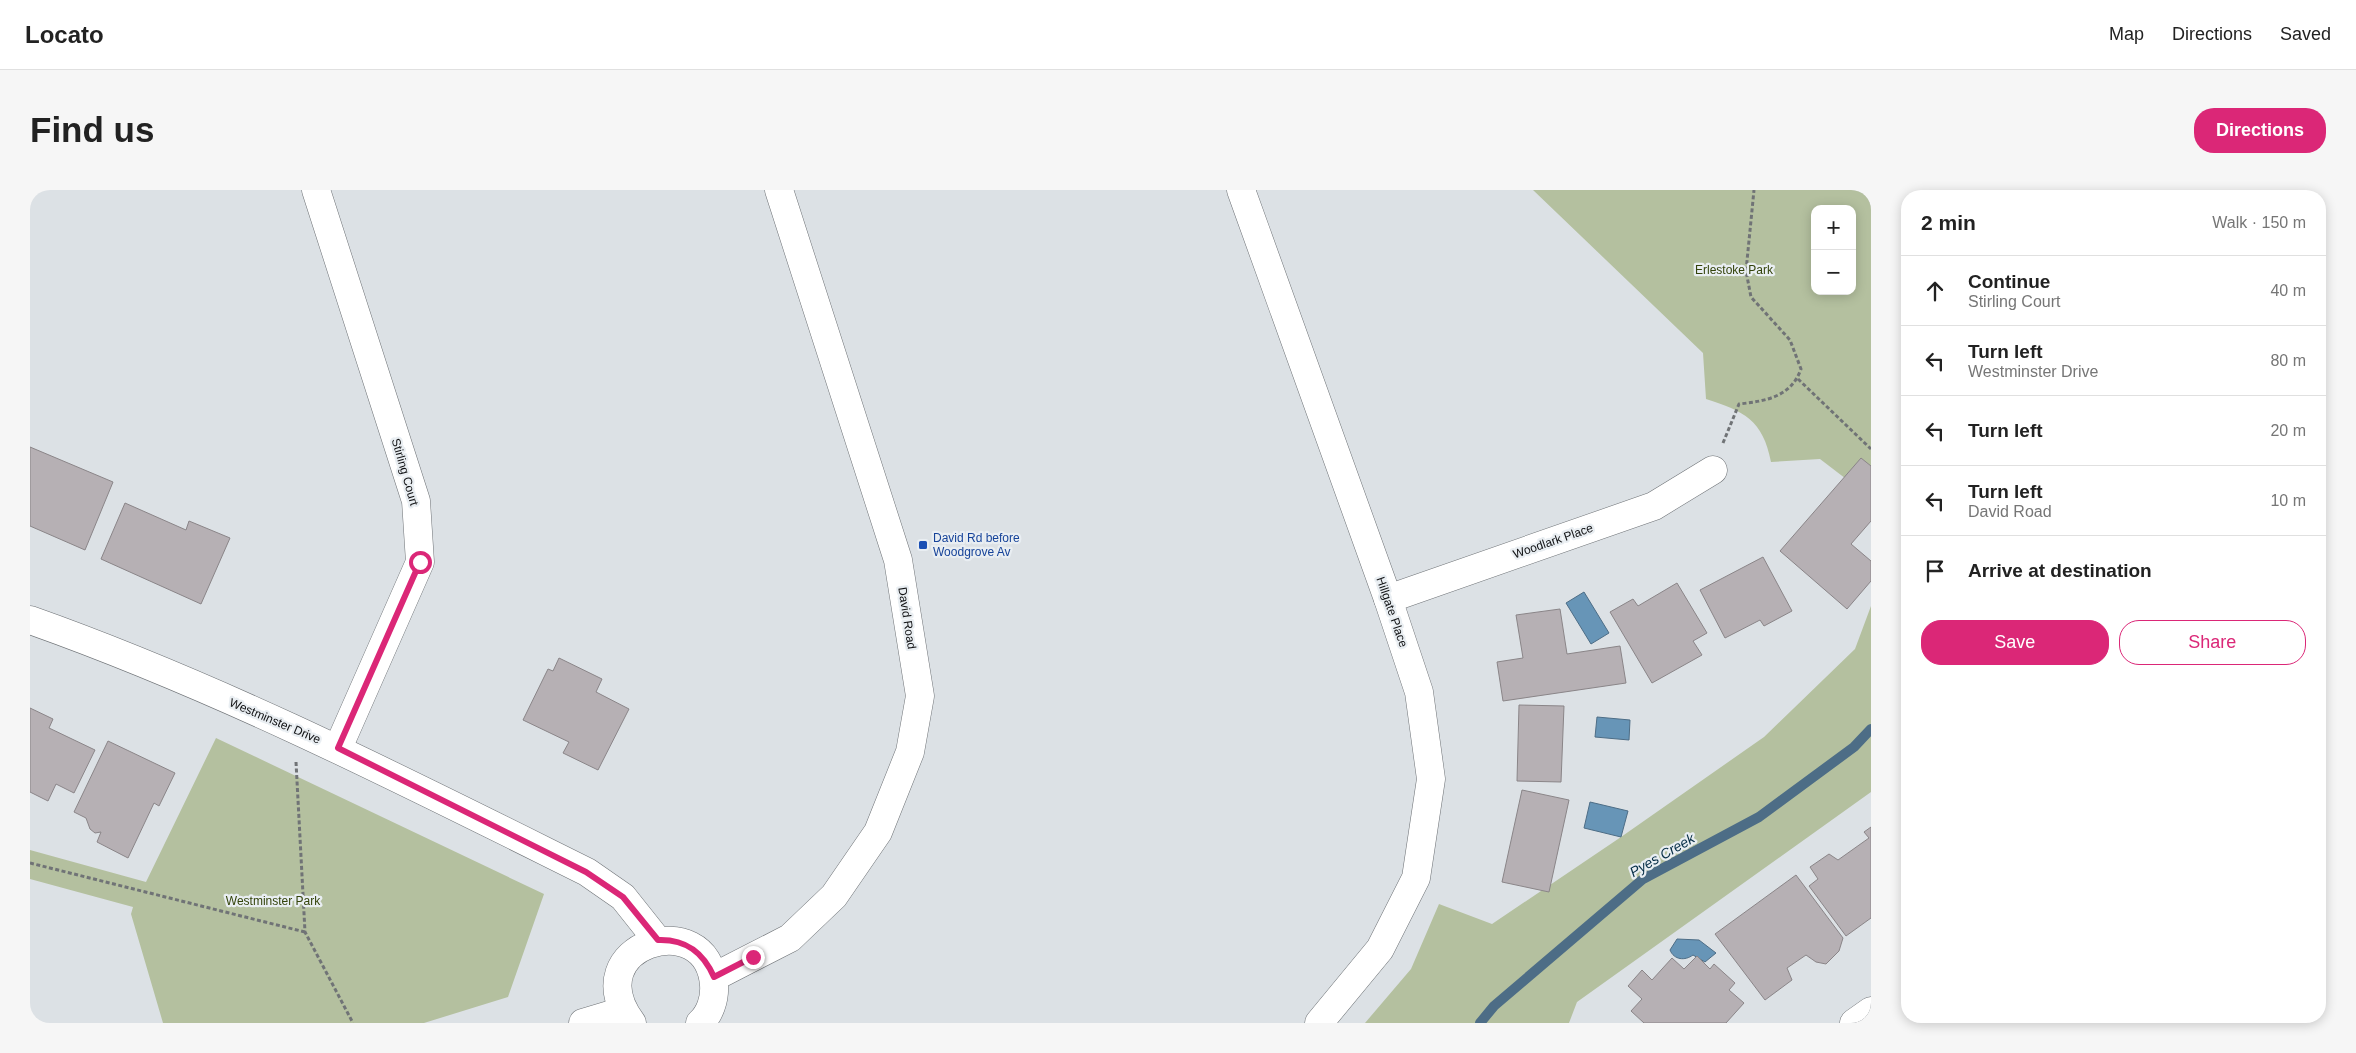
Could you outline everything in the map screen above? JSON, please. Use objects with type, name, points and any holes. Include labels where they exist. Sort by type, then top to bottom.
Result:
[{"type":"street","name":"Stirling Court","points":[[316,190],[416,501],[420,562],[338,748]]},
{"type":"street","name":"David Road","points":[[714,977],[790,938],[834,896],[878,832],[910,752],[920,696],[898,560],[779,190]]},
{"type":"street","name":"Hillgate Place","points":[[1241,190],[1388,599],[1419,692],[1431,779],[1416,878],[1380,949],[1319,1023]]},
{"type":"street","name":"Woodlark Place","points":[[1388,599],[1654,506],[1713,470]]},
{"type":"street","name":"Westminster Drive","points":[[30,620],[96,643],[338,748],[586,872],[623,897],[658,940]]},
{"type":"street","points":[[583,1023],[628,1017],[618,996],[618,981],[622,967],[631,955],[643,945],[658,940],[672,940],[686,944],[703,958],[714,977],[715,992],[712,1006],[700,1023]]},
{"type":"street","points":[[1854,1023],[1871,1011]]},
{"type":"path","points":[[1713,470],[1739,404],[1765,401],[1784,393],[1798,379],[1801,369],[1790,340],[1751,296],[1746,271],[1754,190]]},
{"type":"path","points":[[1798,379],[1871,449]]},
{"type":"path","points":[[294,729],[305,932],[353,1023]]},
{"type":"path","points":[[30,863],[305,932]]},
{"type":"green space","name":"Erlestoke Park","points":[[1533,190],[1871,190],[1871,498],[1820,459],[1771,462],[1763,436],[1750,419],[1731,408],[1706,399],[1703,353]]},
{"type":"green space","points":[[1871,606],[1871,792],[1577,1002],[1569,1023],[1365,1023],[1411,969],[1439,904],[1492,924],[1621,837],[1764,737],[1855,649]]},
{"type":"green space","name":"Westminster Park","points":[[216,738],[544,894],[508,997],[424,1023],[163,1023],[131,914],[133,907],[30,879],[30,850],[146,882]]},
{"type":"water","points":[[1584,592],[1609,633],[1591,644],[1566,603]]},
{"type":"water","points":[[1597,717],[1630,720],[1629,740],[1595,737]]},
{"type":"water","points":[[1590,802],[1628,811],[1621,837],[1584,828]]},
{"type":"water","points":[[1677,939],[1699,940],[1716,953],[1705,962],[1693,955],[1683,959],[1677,958],[1670,950]]},
{"type":"building","points":[[30,447],[113,482],[85,550],[30,526]]},
{"type":"building","points":[[1861,458],[1871,466],[1871,521],[1851,544],[1871,561],[1871,581],[1847,609],[1780,551]]},
{"type":"building","points":[[125,503],[186,530],[189,521],[230,538],[201,604],[101,559]]},
{"type":"building","points":[[1763,557],[1792,611],[1764,626],[1760,620],[1725,638],[1700,590]]},
{"type":"building","points":[[1677,583],[1707,633],[1693,641],[1702,655],[1652,683],[1610,612],[1633,599],[1638,606]]},
{"type":"building","points":[[1560,609],[1567,654],[1620,646],[1626,683],[1503,701],[1497,662],[1523,658],[1516,615]]},
{"type":"building","points":[[559,658],[602,679],[596,692],[629,709],[598,770],[563,753],[569,742],[523,720],[548,669],[553,671]]},
{"type":"building","points":[[1519,705],[1564,706],[1561,782],[1517,781]]},
{"type":"building","points":[[30,708],[53,719],[49,728],[95,750],[74,793],[56,784],[48,801],[30,792]]},
{"type":"building","points":[[108,741],[175,773],[159,806],[154,803],[128,858],[97,842],[101,832],[95,833],[90,829],[86,818],[74,812]]},
{"type":"building","points":[[1522,790],[1569,800],[1549,892],[1502,882]]},
{"type":"building","points":[[1871,827],[1871,918],[1846,936],[1809,886],[1818,879],[1810,867],[1829,854],[1838,860],[1869,838],[1864,832]]},
{"type":"building","points":[[1796,875],[1843,938],[1839,951],[1826,964],[1816,962],[1806,955],[1787,968],[1792,980],[1765,1000],[1715,934]]},
{"type":"building","points":[[1697,956],[1710,969],[1714,964],[1735,983],[1729,990],[1744,1003],[1726,1023],[1644,1023],[1631,1011],[1642,999],[1628,986],[1642,970],[1652,980],[1672,958],[1684,969]]},
{"type":"waterway","name":"Pyes Creek","points":[[1480,1023],[1494,1006],[1643,879],[1759,817],[1854,747],[1871,729]]},
{"type":"place","name":"David Rd before Woodgrove Av","points":[[923,545]]},
{"type":"route","points":[[420,562],[338,748],[586,872],[623,897],[658,940],[672,940],[686,944],[698,952],[708,964],[714,977],[753,957]]}]
